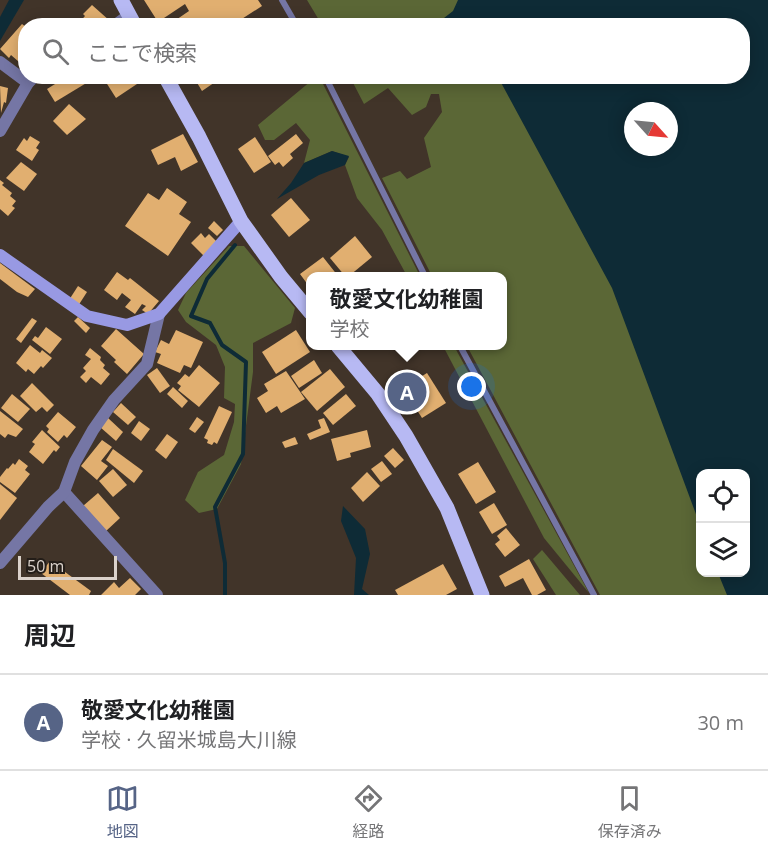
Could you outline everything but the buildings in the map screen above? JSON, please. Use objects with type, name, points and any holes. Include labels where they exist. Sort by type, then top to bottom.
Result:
[{"type":"main road","points":[[121,0],[131,18]]},
{"type":"main road","points":[[169,84],[241,221],[281,277],[306,307]]},
{"type":"main road","points":[[0,255],[87,316],[127,325],[159,314],[241,221]]},
{"type":"main road","points":[[342,350],[378,394],[406,435],[447,508],[482,595]]},
{"type":"street","points":[[0,62],[18,72]]},
{"type":"street","points":[[0,131],[29,84]]},
{"type":"street","points":[[0,563],[48,507],[64,492],[75,462],[93,430],[114,400],[147,364],[159,314]]},
{"type":"street","points":[[64,492],[157,595]]},
{"type":"lane","points":[[282,0],[292,18]]},
{"type":"lane","points":[[329,84],[423,272]]},
{"type":"lane","points":[[463,350],[594,595]]},
{"type":"green space","points":[[307,0],[497,0],[508,18],[318,18]]},
{"type":"green space","points":[[307,84],[323,84],[418,272],[405,272],[382,230],[357,198],[345,165],[349,157],[332,151],[304,163],[310,140],[296,123],[274,140],[265,140],[258,125]]},
{"type":"green space","points":[[354,84],[545,84],[698,469],[696,469],[696,577],[750,576],[768,595],[600,595],[469,350],[507,350],[507,272],[430,272],[382,178],[400,171],[407,179],[431,167],[424,138],[442,112],[439,94],[431,94],[426,107],[412,115],[388,88],[364,104]]},
{"type":"green space","points":[[229,246],[244,246],[295,308],[291,323],[253,343],[253,372],[241,464],[217,509],[199,513],[185,500],[198,472],[224,455],[234,422],[235,404],[224,398],[225,367],[216,345],[186,322],[178,310],[186,293]]},
{"type":"green space","points":[[445,350],[456,350],[589,593],[544,538]]},
{"type":"green space","points":[[542,550],[580,595],[556,595],[533,559]]},
{"type":"water","points":[[9,0],[24,0],[0,41],[0,17]]},
{"type":"water","points":[[458,0],[768,0],[768,595],[727,595],[720,577],[750,577],[750,469],[696,469],[696,514],[612,288],[502,84],[750,84],[750,18],[444,18],[453,11]]},
{"type":"water","points":[[332,151],[349,156],[345,165],[319,175],[277,199],[304,163]]},
{"type":"water","points":[[343,506],[365,529],[370,554],[362,589],[369,595],[354,595],[356,558],[341,521]]},
{"type":"waterway","points":[[225,595],[225,563],[215,507],[243,454],[246,362],[222,345],[210,323],[191,316],[207,279],[235,245]]},
{"type":"place","name":"敬愛文化幼稚園","points":[[407,392]]}]
